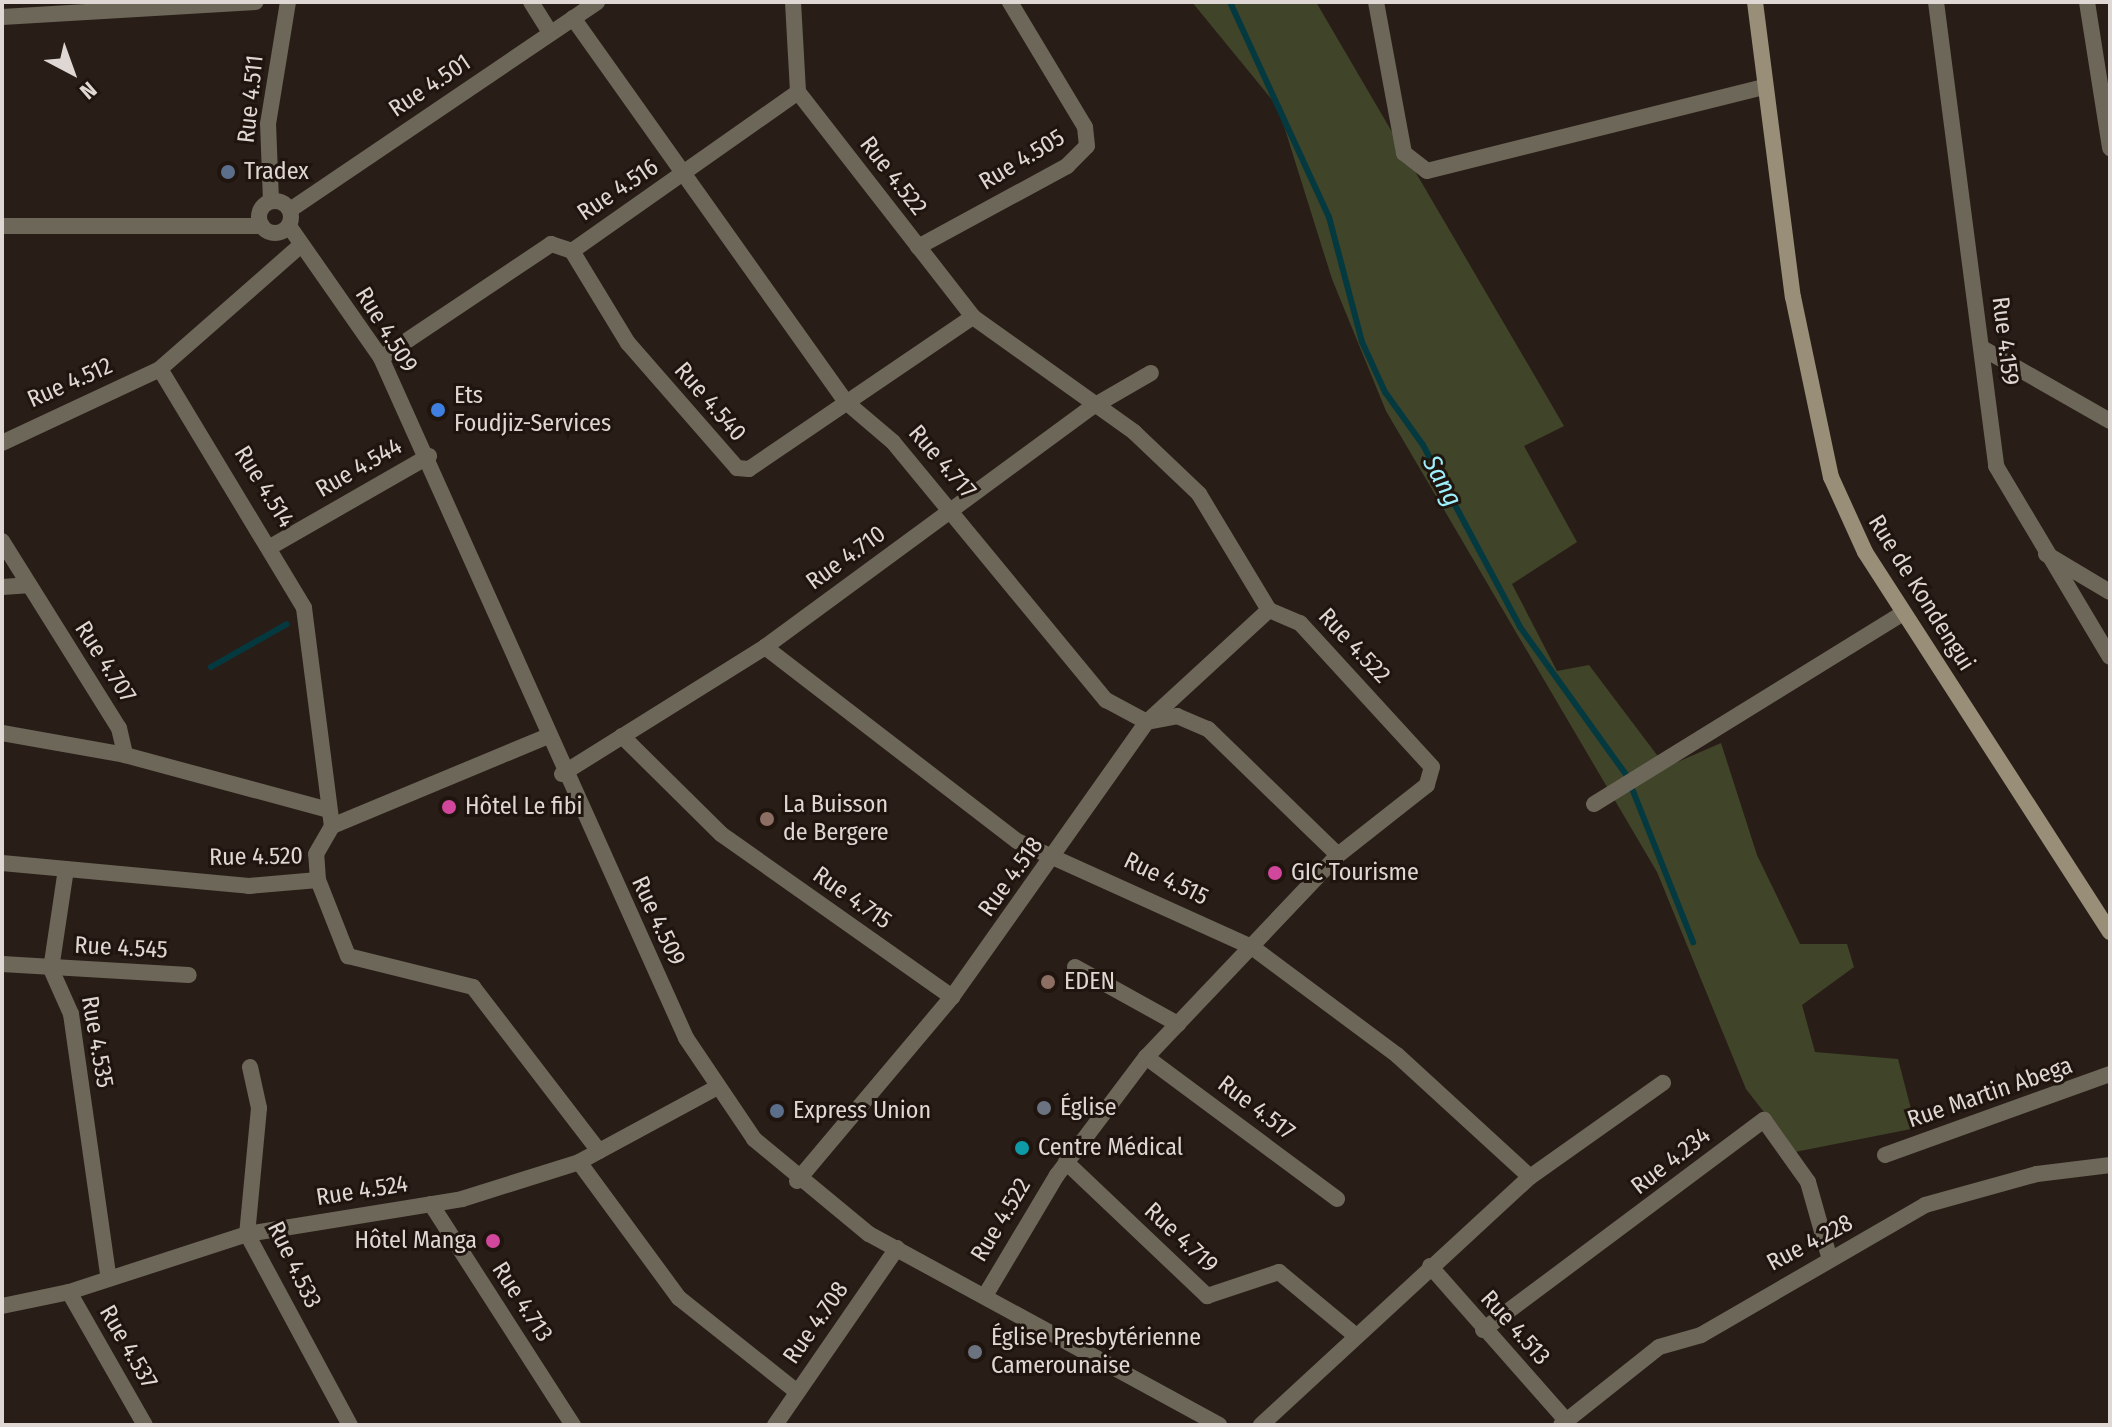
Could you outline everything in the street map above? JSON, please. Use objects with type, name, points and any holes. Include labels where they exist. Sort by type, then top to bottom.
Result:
[{"type":"main road","name":"Rue de Kondengui","points":[[1755,2],[1818,434],[1848,520],[1903,613],[2110,932]]},
{"type":"street","points":[[2,17],[256,2]]},
{"type":"street","name":"Rue 4.511","points":[[271,201],[268,124],[288,2]]},
{"type":"street","points":[[531,2],[550,33]]},
{"type":"street","name":"Rue 4.501","points":[[289,218],[597,2]]},
{"type":"street","points":[[793,2],[798,92]]},
{"type":"street","name":"Rue 4.505","points":[[918,247],[1067,166],[1087,146],[1085,127],[1010,2]]},
{"type":"street","points":[[1376,2],[1404,153],[1427,171],[1765,87]]},
{"type":"street","name":"Rue 4.159","points":[[1936,2],[1996,466],[2042,551],[2110,657]]},
{"type":"street","points":[[2087,2],[2110,148]]},
{"type":"street","name":"Rue 4.717","points":[[573,18],[846,402],[953,511],[1106,700],[1147,722]]},
{"type":"street","name":"Rue 4.516","points":[[381,358],[551,244],[572,251],[798,92]]},
{"type":"street","name":"Rue 4.522","points":[[798,92],[973,317],[1092,407],[1134,432],[1199,494],[1269,610],[1300,623],[1432,767],[1427,785],[1338,855],[1146,1057],[1066,1162],[986,1294]]},
{"type":"street","points":[[2,226],[262,226],[278,233],[289,218],[271,201],[260,210],[262,226]]},
{"type":"street","name":"Rue 4.509","points":[[289,218],[301,245],[381,358],[429,456],[562,774],[716,1088],[797,1181],[897,1248],[986,1294],[1219,1425]]},
{"type":"street","points":[[160,369],[301,245]]},
{"type":"street","name":"Rue 4.540","points":[[572,251],[628,343],[737,468],[749,469],[973,317]]},
{"type":"street","points":[[1982,348],[2110,421]]},
{"type":"street","name":"Rue 4.512","points":[[2,443],[160,369]]},
{"type":"street","name":"Rue 4.514","points":[[160,369],[272,546],[308,628],[330,818]]},
{"type":"street","name":"Rue 4.710","points":[[562,774],[765,647],[1092,407],[1151,373]]},
{"type":"street","name":"Rue 4.544","points":[[272,546],[429,456]]},
{"type":"street","name":"Rue 4.707","points":[[2,541],[119,728],[125,755]]},
{"type":"street","points":[[2042,551],[2110,592]]},
{"type":"street","points":[[2,587],[28,585]]},
{"type":"street","name":"Rue 4.518","points":[[797,1181],[952,997],[1055,859],[1147,722],[1269,610]]},
{"type":"street","points":[[1594,804],[1903,613]]},
{"type":"street","name":"Rue 4.515","points":[[765,647],[924,774],[1017,841],[1252,947],[1397,1055],[1530,1177]]},
{"type":"street","points":[[1147,722],[1177,716],[1208,729],[1338,855]]},
{"type":"street","points":[[2,733],[125,755],[330,818]]},
{"type":"street","name":"Rue 4.715","points":[[622,736],[721,834],[952,997]]},
{"type":"street","name":"Rue 4.520","points":[[2,863],[249,886],[318,880],[316,854],[330,818],[546,737]]},
{"type":"street","points":[[51,969],[66,869]]},
{"type":"street","points":[[318,880],[348,956],[473,987],[599,1151]]},
{"type":"street","name":"Rue 4.545","points":[[2,964],[189,975]]},
{"type":"street","points":[[1075,967],[1178,1024]]},
{"type":"street","name":"Rue 4.535","points":[[51,969],[71,1014],[108,1274]]},
{"type":"street","name":"Rue 4.517","points":[[1146,1057],[1337,1199]]},
{"type":"street","name":"Rue 4.533","points":[[250,1067],[259,1108],[247,1234],[350,1425]]},
{"type":"street","name":"Rue Martin Abega","points":[[1885,1155],[2110,1074]]},
{"type":"street","points":[[1261,1425],[1355,1335],[1530,1177],[1663,1083]]},
{"type":"street","name":"Rue 4.524","points":[[2,1306],[69,1292],[108,1274],[247,1234],[431,1204],[579,1162],[716,1088]]},
{"type":"street","name":"Rue 4.234","points":[[1483,1330],[1764,1120],[1808,1182],[1829,1256]]},
{"type":"street","points":[[579,1162],[679,1298],[797,1392]]},
{"type":"street","name":"Rue 4.719","points":[[1066,1162],[1207,1296],[1279,1272],[1355,1335]]},
{"type":"street","name":"Rue 4.228","points":[[1571,1421],[1659,1347],[1706,1333],[1829,1256],[1927,1205],[2037,1174],[2110,1165]]},
{"type":"street","name":"Rue 4.713","points":[[431,1204],[573,1425]]},
{"type":"street","name":"Rue 4.708","points":[[775,1425],[897,1248]]},
{"type":"street","name":"Rue 4.513","points":[[1430,1266],[1483,1330],[1571,1421]]},
{"type":"street","name":"Rue 4.537","points":[[69,1292],[145,1425]]},
{"type":"green space","points":[[1192,2],[1316,2],[1564,426],[1524,446],[1577,542],[1512,584],[1557,671],[1589,665],[1666,767],[1721,743],[1757,855],[1800,944],[1847,944],[1854,967],[1802,1005],[1815,1052],[1898,1059],[1916,1128],[1795,1152],[1746,1089],[1657,872],[1386,411],[1332,279],[1278,107]]},
{"type":"waterway","name":"Sang","points":[[1230,2],[1329,217],[1362,342],[1385,392],[1423,445],[1520,627],[1627,776],[1693,942]]},
{"type":"waterway","points":[[211,667],[287,624]]},
{"type":"place","name":"Tradex","points":[[228,172]]},
{"type":"place","name":"Ets Foudjiz-Services","points":[[438,410]]},
{"type":"place","name":"Hôtel Le fibi","points":[[449,807]]},
{"type":"place","name":"La Buisson de Bergere","points":[[767,819]]},
{"type":"place","name":"GIC Tourisme","points":[[1275,873]]},
{"type":"place","name":"EDEN","points":[[1048,982]]},
{"type":"place","name":"Église","points":[[1044,1108]]},
{"type":"place","name":"Express Union","points":[[777,1111]]},
{"type":"place","name":"Centre Médical","points":[[1022,1148]]},
{"type":"place","name":"Hôtel Manga","points":[[493,1241]]},
{"type":"place","name":"Église Presbytérienne Camerounaise","points":[[975,1352]]}]
